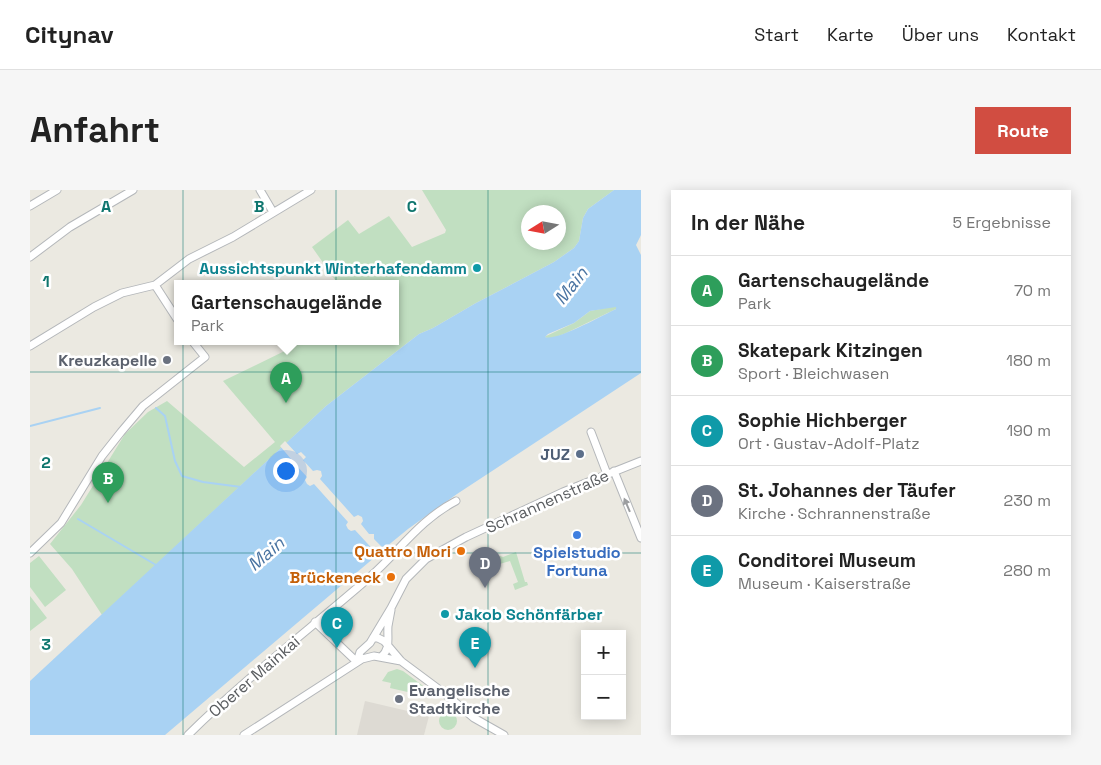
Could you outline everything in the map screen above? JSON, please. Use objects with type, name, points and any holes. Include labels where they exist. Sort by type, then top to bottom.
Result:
[{"type":"street","points":[[30,206],[57,190]]},
{"type":"street","points":[[30,257],[70,227],[133,190]]},
{"type":"street","points":[[260,190],[273,212]]},
{"type":"street","points":[[30,346],[87,311],[122,293],[155,285],[189,259],[233,237],[311,190]]},
{"type":"street","points":[[155,285],[174,314]]},
{"type":"street","points":[[30,553],[60,523],[102,456],[143,406],[205,357],[195,345]]},
{"type":"street","points":[[591,432],[641,538]]},
{"type":"street","name":"Schrannenstraße","points":[[357,662],[360,652],[371,640],[406,579],[426,559],[466,537],[563,492],[641,461]]},
{"type":"street","name":"Oberer Mainkai","points":[[188,735],[216,707],[373,574],[429,518],[456,501]]},
{"type":"street","points":[[244,735],[357,662],[386,653],[391,608]]},
{"type":"street","points":[[315,622],[357,662]]},
{"type":"street","points":[[401,661],[378,656],[369,650],[371,640],[382,640],[401,661],[444,692],[474,718],[504,735]]},
{"type":"shaded area","points":[[365,701],[429,716],[424,735],[357,735]]},
{"type":"green space","points":[[422,190],[614,190],[588,209],[583,218],[579,241],[574,248],[554,262],[419,334],[326,406],[102,615],[72,569],[50,544],[81,505],[125,434],[148,412],[167,401],[244,467],[275,442],[223,381],[297,345],[399,345],[399,280],[335,280],[312,247],[348,220],[359,234],[389,216],[412,247],[445,233],[446,230]]},
{"type":"green space","points":[[616,306],[616,309],[564,334],[551,339],[544,337],[574,323],[590,311]]},
{"type":"green space","points":[[516,552],[525,582],[528,585],[515,590],[513,584],[518,582],[510,561],[496,565],[494,561],[500,556],[503,557]]},
{"type":"green space","points":[[39,556],[66,590],[45,607],[30,587],[30,563]]},
{"type":"green space","points":[[30,596],[47,618],[30,631]]},
{"type":"green space","points":[[397,669],[403,671],[434,694],[434,698],[390,688],[391,683],[382,681],[388,672]]},
{"type":"green space","points":[[448,712],[454,715],[457,721],[454,727],[448,730],[442,727],[439,721],[442,715]]},
{"type":"water","name":"Main","points":[[614,190],[641,190],[641,235],[636,245],[641,255],[641,373],[457,494],[386,547],[383,546],[375,557],[165,735],[30,735],[30,681],[326,406],[419,334],[554,262],[574,248],[579,241],[583,218],[588,209]],"holes":[[[616,307],[616,309],[558,336],[545,337],[574,323],[590,311]]]},
{"type":"pier","points":[[285,441],[297,454],[301,452],[306,457],[303,460],[313,471],[321,471],[322,476],[320,479],[354,517],[358,515],[362,517],[363,521],[361,524],[369,534],[374,534],[374,539],[384,549],[378,555],[355,530],[351,531],[348,529],[346,525],[348,522],[314,484],[310,486],[307,484],[305,480],[307,477],[296,465],[289,466],[291,459],[280,446]]},
{"type":"waterway","points":[[30,426],[100,408]]},
{"type":"waterway","points":[[156,408],[165,416],[175,461],[182,476],[203,482],[241,487]]},
{"type":"waterway","points":[[78,519],[156,565]]},
{"type":"place","name":"Aussichtspunkt Winterhafendamm","points":[[477,268]]},
{"type":"place","name":"Kreuzkapelle","points":[[167,360]]},
{"type":"place","name":"Gartenschaugelände","points":[[286,403]]},
{"type":"place","name":"JUZ","points":[[580,454]]},
{"type":"place","name":"Skatepark Kitzingen","points":[[108,503]]},
{"type":"place","name":"Spielstudio Fortuna","points":[[577,535]]},
{"type":"place","name":"Quattro Mori","points":[[461,551]]},
{"type":"place","name":"Brückeneck","points":[[391,577]]},
{"type":"place","name":"St. Johannes der Täufer","points":[[485,588]]},
{"type":"place","name":"Jakob Schönfärber","points":[[445,614]]},
{"type":"place","name":"Sophie Hichberger","points":[[337,648]]},
{"type":"place","name":"Conditorei Museum","points":[[475,668]]},
{"type":"place","name":"Evangelische Stadtkirche","points":[[399,699]]}]
